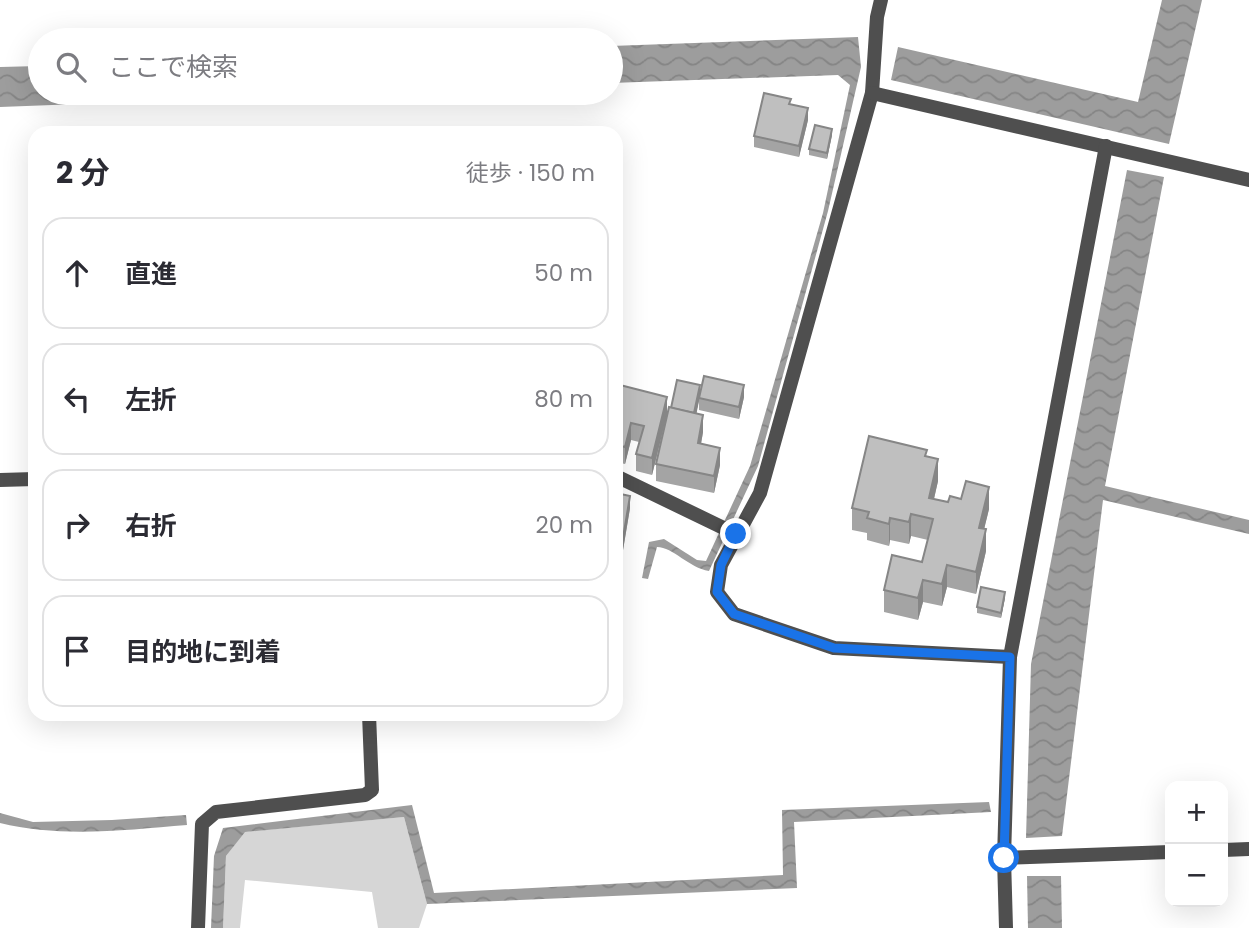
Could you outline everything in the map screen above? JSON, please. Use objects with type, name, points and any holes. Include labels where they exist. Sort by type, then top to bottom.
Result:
[{"type":"street","points":[[881,0],[877,18],[872,93],[760,493],[721,565],[717,592],[734,614],[834,648],[1010,657]]},
{"type":"street","points":[[872,93],[1249,180]]},
{"type":"street","points":[[1006,928],[1004,858],[1010,657],[1107,146]]},
{"type":"street","points":[[0,480],[28,478]]},
{"type":"street","points":[[623,480],[736,534]]},
{"type":"street","points":[[198,928],[202,824],[216,812],[365,795],[372,790],[369,721]]},
{"type":"street","points":[[1228,850],[1249,849]]},
{"type":"street","points":[[1004,858],[1165,852]]},
{"type":"shaded area","points":[[404,817],[427,904],[419,928],[378,928],[372,892],[245,880],[240,928],[223,928],[226,856],[244,832]]},
{"type":"water","points":[[1162,0],[1202,0],[1169,144],[891,80],[898,47],[1138,102]]},
{"type":"water","points":[[858,37],[861,67],[828,211],[758,466],[709,571],[669,550],[657,547],[648,579],[642,578],[649,542],[664,539],[697,560],[706,561],[750,466],[823,213],[850,85],[838,75],[623,83],[623,46]]},
{"type":"water","points":[[28,66],[28,105],[52,105],[0,107],[0,67]]},
{"type":"water","points":[[1127,170],[1164,177],[1105,486],[1249,520],[1249,534],[1103,500],[1062,836],[1026,838],[1031,664]]},
{"type":"water","points":[[989,802],[991,812],[794,822],[797,888],[427,904],[404,817],[245,832],[226,856],[223,928],[211,928],[214,856],[223,828],[412,805],[434,893],[783,875],[782,810]]},
{"type":"water","points":[[0,813],[33,822],[186,815],[187,825],[69,832],[0,823]]},
{"type":"water","points":[[1027,876],[1061,876],[1062,928],[1028,928]]},
{"type":"building","points":[[764,93],[791,99],[789,104],[808,108],[799,146],[754,136]]},
{"type":"building","points":[[815,125],[832,129],[827,153],[809,149]]},
{"type":"building","points":[[704,376],[744,385],[739,407],[699,398]]},
{"type":"building","points":[[677,380],[700,385],[694,413],[671,408]]},
{"type":"building","points":[[623,386],[667,397],[652,458],[636,454],[644,426],[631,423],[625,447]]},
{"type":"building","points":[[669,407],[703,415],[698,443],[720,448],[714,476],[656,464]]},
{"type":"building","points":[[869,436],[927,450],[925,456],[938,459],[929,498],[948,502],[950,496],[961,499],[966,481],[989,487],[979,528],[986,529],[976,572],[947,565],[942,584],[923,580],[918,598],[884,590],[892,555],[922,562],[933,519],[911,514],[909,522],[890,518],[889,524],[867,518],[869,512],[852,508]]},
{"type":"building","points":[[623,494],[630,496],[623,538]]},
{"type":"building","points":[[981,587],[1005,592],[1001,613],[977,607]]},
{"type":"route","points":[[736,534],[721,565],[717,592],[734,614],[834,648],[1010,657],[1004,858]]}]
